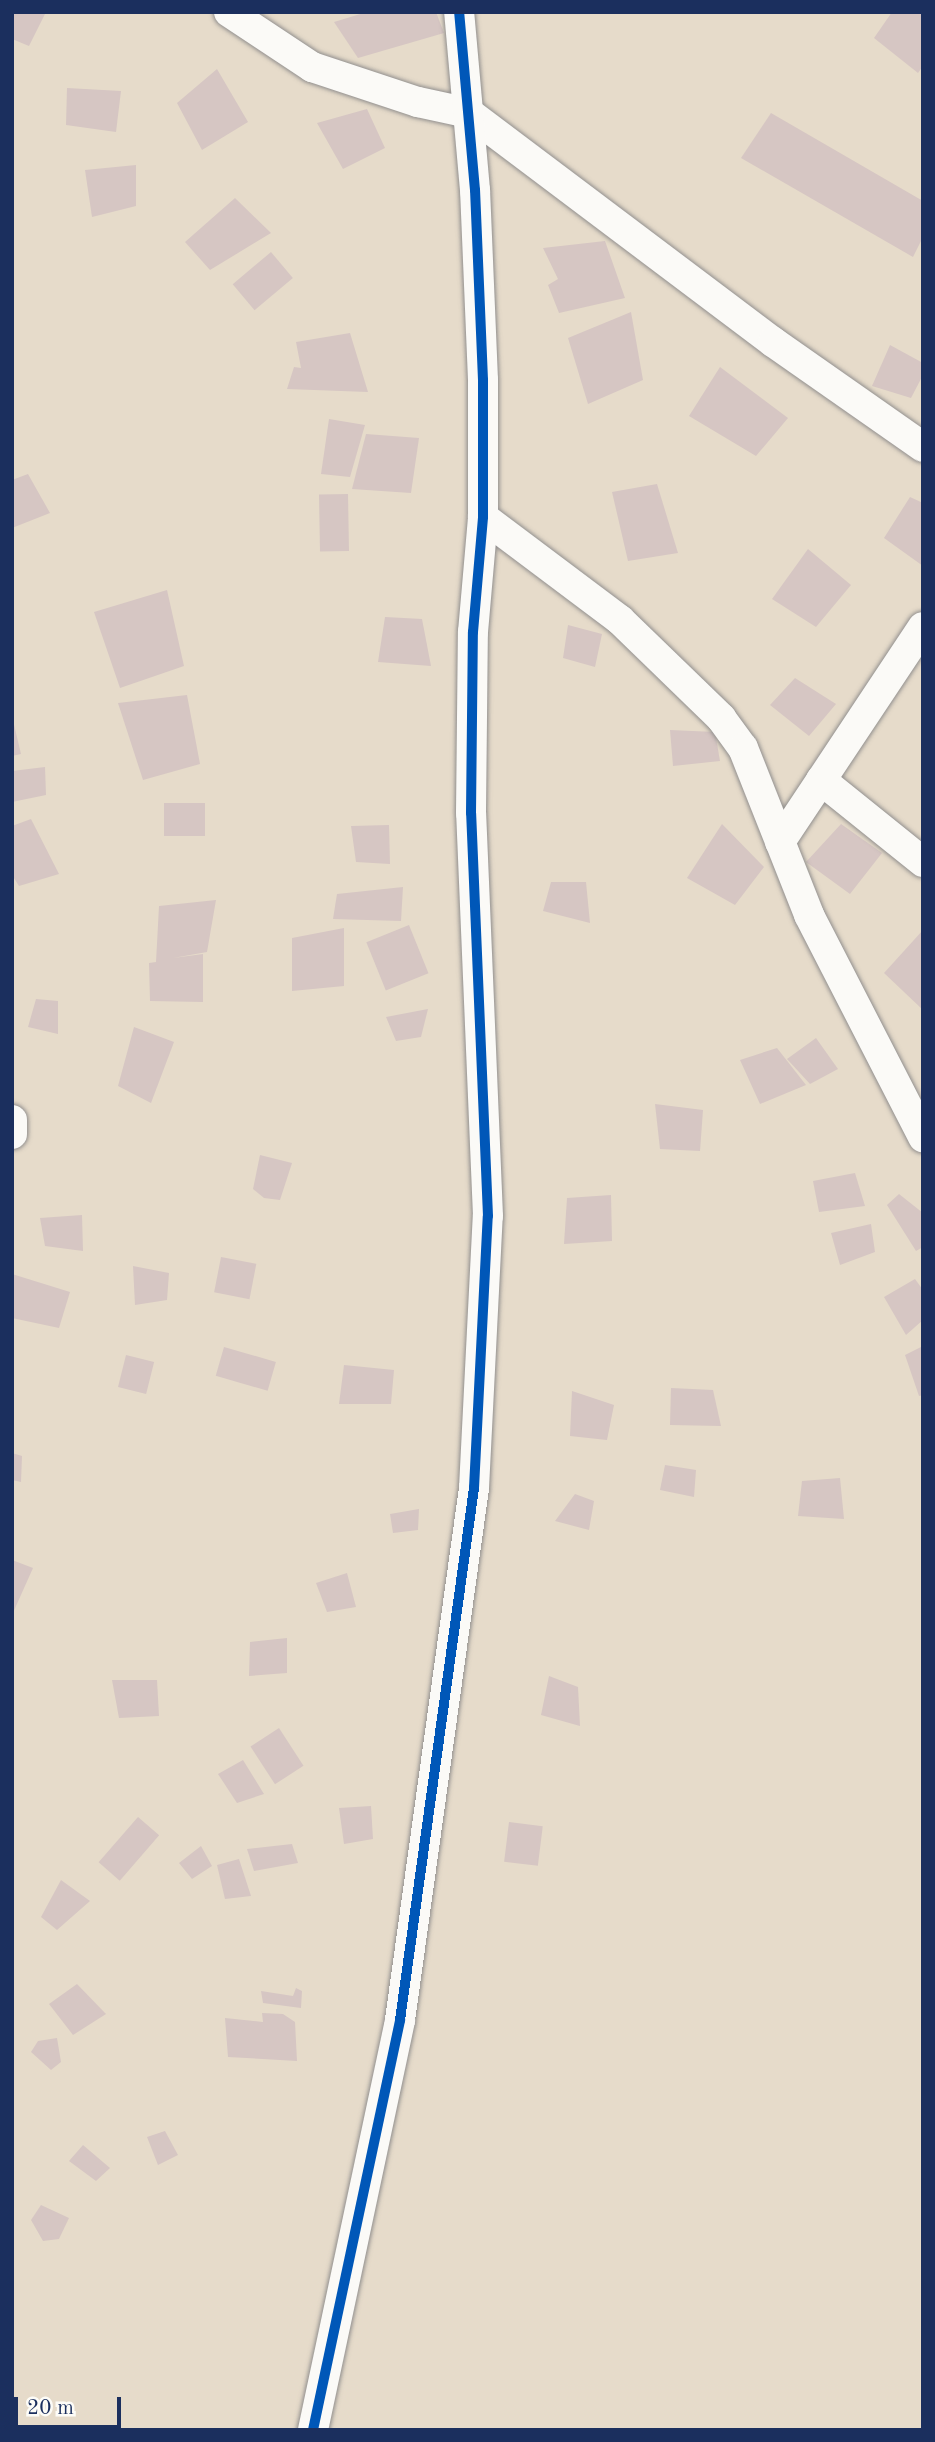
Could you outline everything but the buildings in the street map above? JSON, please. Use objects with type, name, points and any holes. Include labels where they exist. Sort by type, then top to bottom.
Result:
[{"type":"street","points":[[229,12],[312,67],[392,94],[469,113],[772,342],[923,447]]},
{"type":"street","points":[[313,2430],[400,2020],[474,1488],[488,1216],[471,813],[473,632],[483,517],[483,380],[469,113],[459,12]]},
{"type":"street","points":[[483,517],[620,620],[721,718],[743,748],[808,915],[923,1138]]},
{"type":"street","points":[[780,842],[923,627]]},
{"type":"street","points":[[821,780],[923,862]]},
{"type":"street","points":[[12,1120],[12,1134]]},
{"type":"cycle path","points":[[313,2430],[400,2020],[474,1488],[488,1216],[471,813],[473,632],[483,517],[483,380],[475,190],[459,12]]}]
